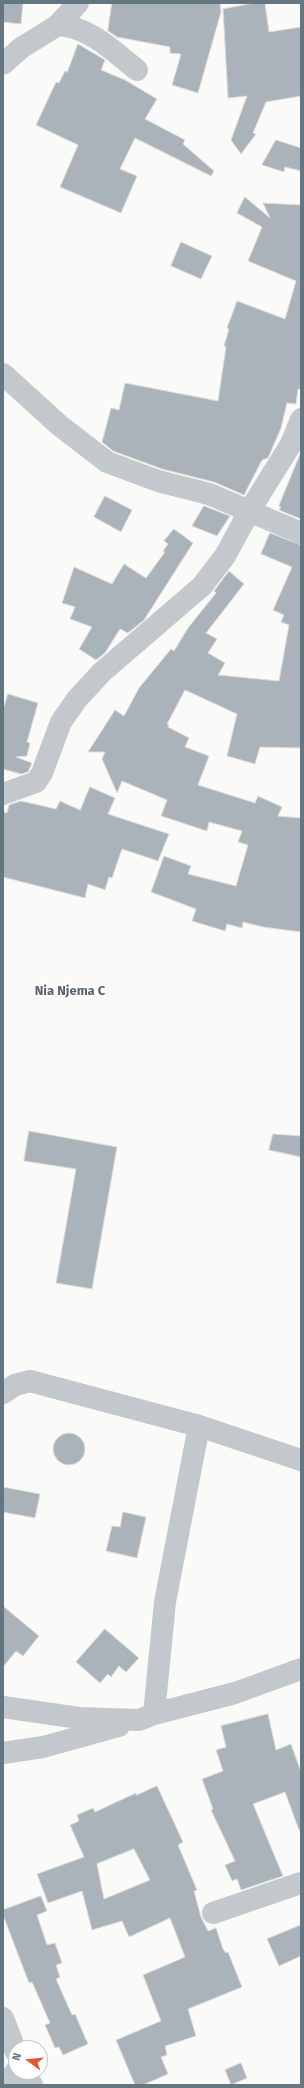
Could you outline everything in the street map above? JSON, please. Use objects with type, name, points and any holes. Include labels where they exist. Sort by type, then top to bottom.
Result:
[{"type":"street","points":[[3,64],[21,48],[58,25],[78,3]]},
{"type":"street","points":[[58,25],[77,27],[90,34],[137,70]]},
{"type":"street","points":[[3,374],[59,425],[107,462],[158,481],[209,494],[250,510],[301,533]]},
{"type":"street","points":[[3,794],[36,782],[42,773],[61,722],[77,700],[102,672],[202,586],[225,556],[250,510],[291,444],[301,419]]},
{"type":"street","points":[[3,1393],[15,1386],[30,1381],[199,1426],[301,1460]]},
{"type":"street","points":[[146,1717],[165,1602],[199,1426]]},
{"type":"street","points":[[3,1753],[43,1747],[235,1692],[301,1669]]},
{"type":"street","points":[[3,1707],[79,1718],[146,1717]]},
{"type":"street","points":[[213,1913],[301,1882]]},
{"type":"street","points":[[3,2018],[11,2040]]},
{"type":"building","points":[[3,3],[23,3],[21,24],[3,22]]},
{"type":"building","points":[[112,3],[220,3],[221,12],[198,93],[172,85],[181,54],[170,53],[170,47],[117,37],[108,31]]},
{"type":"building","points":[[255,3],[265,3],[269,32],[301,27],[301,96],[266,102],[253,133],[256,134],[241,154],[231,140],[247,96],[228,98],[223,9]]},
{"type":"building","points":[[78,44],[105,60],[101,70],[125,80],[157,99],[145,119],[185,140],[183,144],[214,171],[211,176],[135,138],[120,169],[137,176],[121,213],[60,187],[78,145],[36,125],[56,82],[59,83],[65,71],[67,72]]},
{"type":"building","points":[[276,140],[301,148],[301,171],[285,167],[284,172],[262,165]]},
{"type":"building","points":[[245,197],[270,218],[263,203],[301,205],[301,389],[298,389],[296,404],[287,403],[281,428],[268,458],[262,460],[244,495],[214,482],[162,469],[113,451],[102,442],[111,408],[119,410],[125,383],[218,401],[226,347],[224,346],[229,329],[227,328],[237,301],[285,319],[296,281],[248,261],[262,227],[237,213]]},
{"type":"building","points":[[181,242],[212,256],[201,279],[171,266]]},
{"type":"building","points":[[301,452],[301,519],[279,510],[281,507],[279,506]]},
{"type":"building","points":[[105,496],[132,510],[121,532],[94,517]]},
{"type":"building","points":[[204,506],[230,516],[217,536],[192,526]]},
{"type":"building","points":[[174,529],[193,543],[144,620],[128,633],[120,629],[105,653],[96,660],[79,649],[92,627],[70,619],[75,607],[62,603],[74,567],[112,584],[124,564],[146,578],[165,552],[163,551],[168,544],[164,541]]},
{"type":"building","points":[[270,533],[301,545],[301,748],[260,747],[255,764],[227,756],[237,714],[185,690],[167,724],[169,725],[168,727],[189,738],[185,747],[209,756],[198,785],[255,803],[258,796],[282,807],[278,816],[301,818],[301,932],[263,927],[243,922],[242,928],[227,924],[225,931],[192,921],[196,909],[151,892],[164,856],[191,866],[188,874],[236,886],[248,845],[238,842],[242,831],[209,822],[207,831],[161,816],[167,800],[122,781],[117,793],[102,759],[105,752],[88,752],[115,710],[124,716],[139,688],[171,649],[174,651],[188,628],[216,593],[214,591],[229,571],[244,584],[206,633],[217,639],[208,653],[225,663],[218,675],[279,681],[289,625],[281,622],[284,615],[273,610],[292,567],[261,554]]},
{"type":"building","points":[[8,694],[38,703],[27,742],[30,743],[27,756],[16,757],[32,763],[28,772],[21,774],[3,769],[3,710]]},
{"type":"building","points":[[90,787],[115,798],[108,814],[169,834],[158,861],[122,849],[112,878],[109,877],[105,890],[88,884],[85,898],[3,877],[3,812],[7,813],[9,805],[21,801],[56,809],[60,801],[80,810]]},
{"type":"building","points":[[29,1131],[117,1147],[92,1289],[56,1283],[76,1169],[24,1161]]},
{"type":"building","points":[[273,1134],[301,1136],[301,1157],[269,1150]]},
{"type":"building","points":[[66,1433],[72,1433],[82,1440],[85,1449],[84,1455],[78,1462],[72,1465],[66,1465],[56,1458],[53,1452],[53,1446],[60,1436]]},
{"type":"building","points":[[3,1487],[40,1494],[35,1518],[3,1512]]},
{"type":"building","points":[[123,1512],[146,1517],[137,1558],[106,1551],[112,1526],[120,1527]]},
{"type":"building","points":[[3,1606],[39,1636],[23,1656],[16,1651],[3,1667]]},
{"type":"building","points":[[105,1629],[139,1658],[126,1672],[119,1666],[111,1677],[108,1674],[100,1683],[76,1662]]},
{"type":"building","points":[[268,1714],[276,1750],[291,1744],[301,1772],[301,1830],[299,1830],[285,1792],[253,1804],[283,1876],[241,1890],[237,1879],[232,1881],[225,1865],[235,1861],[211,1810],[213,1809],[202,1779],[223,1771],[216,1750],[226,1747],[221,1726]]},
{"type":"building","points":[[157,1786],[183,1842],[178,1845],[197,1890],[194,1891],[201,1917],[208,1931],[216,1928],[223,1949],[226,1953],[228,1952],[242,1987],[188,2009],[196,2036],[165,2046],[167,2055],[161,2057],[168,2074],[143,2085],[135,2085],[116,2040],[161,2021],[143,1975],[185,1957],[170,1918],[129,1937],[122,1921],[92,1930],[82,1891],[48,1903],[37,1874],[84,1857],[70,1825],[79,1821],[77,1815],[93,1808],[95,1812],[136,1793],[136,1795]],"holes":[[[134,1849],[150,1880],[104,1899],[97,1864]]]},
{"type":"building","points":[[41,1896],[47,1911],[37,1915],[47,1945],[55,1943],[62,1963],[56,1965],[60,1977],[56,1979],[72,2015],[75,2014],[88,2044],[63,2055],[59,2047],[55,2048],[45,2025],[50,2023],[32,1982],[29,1983],[3,1915],[3,1910]]},
{"type":"building","points":[[301,1925],[301,1956],[279,1966],[267,1939]]},
{"type":"building","points":[[241,2063],[247,2078],[231,2085],[225,2070]]},
{"type":"district","name":"Nia Njema C","points":[[70,991]]}]
